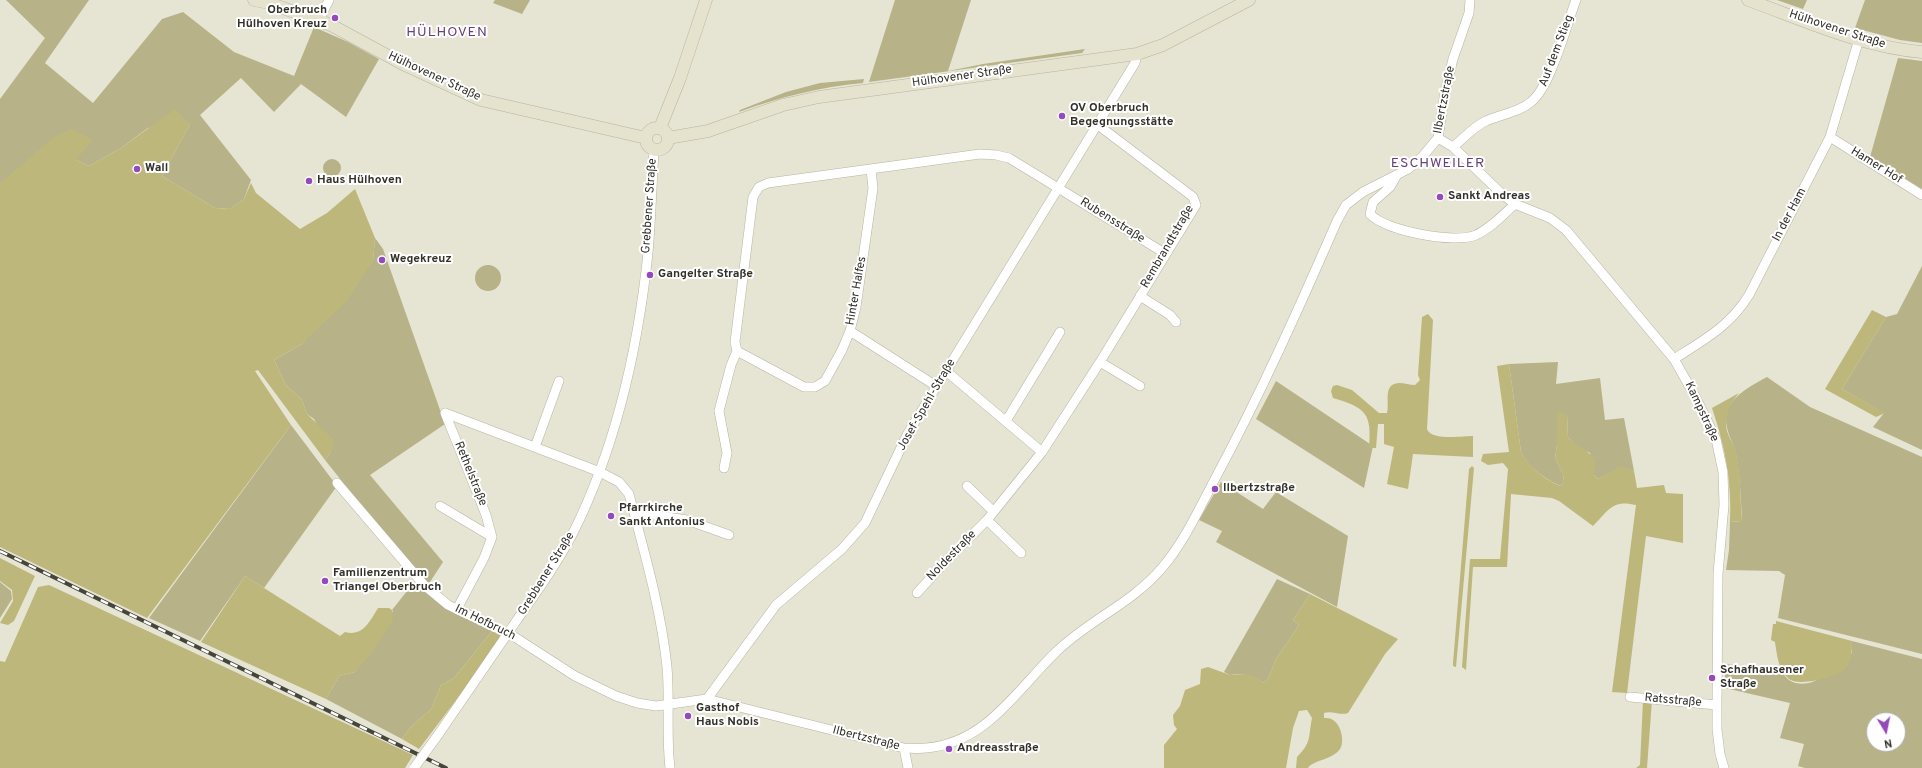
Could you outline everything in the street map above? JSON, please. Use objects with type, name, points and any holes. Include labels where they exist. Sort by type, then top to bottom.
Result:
[{"type":"main road","name":"Hülhovener Straße","points":[[254,0],[319,20],[360,39],[403,64],[481,100],[646,138]]},
{"type":"main road","points":[[660,128],[680,78],[706,0]]},
{"type":"main road","name":"Hülhovener Straße","points":[[668,138],[708,131],[783,105],[819,97],[1136,54],[1163,45],[1249,0]]},
{"type":"main road","name":"Hülhovener Straße","points":[[1748,0],[1859,39],[1903,50],[1922,52]]},
{"type":"main road","points":[[660,128],[666,132],[668,138],[664,148],[654,150],[648,145],[646,138],[650,130],[660,128]]},
{"type":"street","points":[[319,20],[329,0]]},
{"type":"street","name":"Ilbertzstraße","points":[[707,699],[904,748],[926,748],[948,744],[965,738],[981,729],[996,716],[1055,653],[1074,635],[1129,599],[1148,584],[1163,567],[1188,528],[1253,408],[1286,338],[1336,220],[1346,205],[1363,192],[1408,169],[1422,157],[1438,138],[1445,92],[1453,59],[1469,13],[1470,0]]},
{"type":"street","name":"Auf dem Stieg","points":[[1453,147],[1484,121],[1516,111],[1530,103],[1540,94],[1547,81],[1576,0]]},
{"type":"street","name":"In der Ham","points":[[1674,359],[1719,331],[1742,307],[1830,137],[1859,39]]},
{"type":"street","name":"Josef-Spehl-Straße","points":[[707,699],[776,605],[842,549],[865,523],[908,432],[1098,125],[1135,63],[1136,54]]},
{"type":"street","name":"Rembrandtstraße","points":[[1042,452],[1100,362],[1196,205],[1193,197],[1098,125]]},
{"type":"street","name":"Hamer Hof","points":[[1830,137],[1922,195]]},
{"type":"street","points":[[1397,175],[1390,187],[1373,202],[1370,214],[1375,220],[1401,229],[1446,238],[1467,237],[1476,235],[1489,227],[1515,204],[1503,195],[1453,147],[1438,138]]},
{"type":"street","name":"Grebbener Straße","points":[[414,768],[496,652],[572,534],[600,472],[609,447],[638,326],[648,252],[654,150]]},
{"type":"street","points":[[724,468],[727,453],[719,410],[731,365],[737,351],[735,342],[753,197],[759,187],[768,183],[980,154],[1009,158],[1058,188]]},
{"type":"street","name":"Hinter Halfes","points":[[737,351],[804,387],[815,386],[825,380],[842,350],[850,331],[856,308],[873,188],[871,170]]},
{"type":"street","name":"Rubensstraße","points":[[1058,188],[1166,254]]},
{"type":"street","name":"Kampstraße","points":[[1515,204],[1534,210],[1550,218],[1566,230],[1674,359],[1696,398],[1716,439],[1723,472],[1724,505],[1718,574],[1717,704],[1717,729],[1720,754],[1724,768]]},
{"type":"street","name":"Rembrandtstraße","points":[[1140,296],[1170,315],[1176,322]]},
{"type":"street","points":[[850,331],[936,386]]},
{"type":"street","points":[[1006,422],[1060,332]]},
{"type":"street","points":[[1100,362],[1140,386]]},
{"type":"street","points":[[946,371],[1042,452]]},
{"type":"street","points":[[558,381],[536,447],[600,472],[619,482],[629,494],[662,634],[669,703],[668,755],[670,768]]},
{"type":"street","name":"Rethelstraße","points":[[492,537],[486,515],[445,413],[536,447]]},
{"type":"street","name":"Noldestraße","points":[[917,593],[944,562],[987,520],[993,511],[1019,483],[1042,452]]},
{"type":"street","name":"Im Hofbruch","points":[[338,483],[424,585],[448,605],[513,636],[575,676],[616,696],[643,704],[656,706],[669,703]]},
{"type":"street","points":[[967,486],[993,511]]},
{"type":"street","points":[[440,506],[492,537],[484,558],[457,609]]},
{"type":"street","points":[[635,517],[647,514],[687,520],[729,534]]},
{"type":"street","name":"Noldestraße","points":[[987,520],[1021,553]]},
{"type":"street","name":"Ratsstraße","points":[[1630,696],[1717,704]]},
{"type":"street","points":[[669,703],[707,699]]},
{"type":"street","points":[[904,748],[908,768]]},
{"type":"shaded area","points":[[6,0],[89,0],[45,63],[93,103],[162,19],[183,12],[234,52],[294,76],[314,27],[348,42],[379,59],[346,117],[301,84],[274,112],[241,78],[200,115],[251,180],[244,199],[230,209],[215,208],[162,176],[190,124],[148,128],[121,148],[89,166],[76,160],[0,183],[0,99],[45,38]]},
{"type":"shaded area","points":[[495,0],[530,0],[522,14],[493,3]]},
{"type":"shaded area","points":[[895,0],[971,0],[948,71],[983,64],[1085,49],[1082,53],[869,82]]},
{"type":"shaded area","points":[[1777,0],[1807,0],[1803,9]]},
{"type":"shaded area","points":[[1865,0],[1922,0],[1922,43],[1900,40],[1855,28]]},
{"type":"shaded area","points":[[1898,58],[1922,61],[1922,189],[1870,157]]},
{"type":"shaded area","points":[[864,79],[863,83],[800,93],[739,112],[740,110],[786,92],[820,83]]},
{"type":"shaded area","points":[[175,109],[190,124],[162,176],[215,208],[230,209],[244,199],[251,183],[256,193],[300,229],[327,213],[355,189],[375,238],[373,261],[347,301],[302,344],[274,360],[286,385],[302,400],[307,414],[334,440],[331,452],[325,460],[258,370],[255,371],[291,425],[147,618],[0,547],[0,183],[55,136],[71,129],[93,140],[76,160],[89,166],[121,148]]},
{"type":"shaded area","points":[[332,159],[338,162],[341,168],[338,174],[332,177],[326,174],[323,168],[326,162]]},
{"type":"shaded area","points":[[375,238],[383,249],[445,424],[370,475],[443,562],[428,585],[405,560],[325,460],[331,452],[314,419],[307,414],[302,400],[286,385],[274,360],[302,344],[373,261]]},
{"type":"shaded area","points":[[488,265],[497,269],[501,278],[497,287],[488,291],[479,287],[475,278],[479,269]]},
{"type":"shaded area","points":[[1922,266],[1922,450],[1873,427],[1884,413],[1842,389],[1886,317],[1897,314]]},
{"type":"shaded area","points":[[1872,310],[1886,317],[1842,389],[1885,413],[1876,417],[1825,389]]},
{"type":"shaded area","points":[[1428,314],[1433,320],[1427,429],[1434,435],[1455,437],[1473,436],[1473,457],[1413,454],[1408,489],[1387,484],[1394,447],[1384,444],[1384,424],[1378,424],[1376,448],[1369,448],[1370,436],[1368,419],[1360,409],[1333,398],[1331,391],[1333,386],[1337,385],[1352,390],[1379,413],[1387,413],[1390,387],[1399,383],[1415,385],[1420,380],[1418,375],[1422,317]]},
{"type":"shaded area","points":[[1558,362],[1556,384],[1600,378],[1605,420],[1624,418],[1634,471],[1621,467],[1598,479],[1594,475],[1590,453],[1579,448],[1568,437],[1567,415],[1557,414],[1557,445],[1555,458],[1563,474],[1564,482],[1561,486],[1538,472],[1524,458],[1521,452],[1509,364]]},
{"type":"shaded area","points":[[1509,364],[1521,452],[1528,463],[1549,481],[1561,486],[1564,482],[1563,474],[1555,458],[1557,445],[1557,414],[1559,412],[1567,415],[1568,437],[1595,459],[1594,475],[1598,479],[1621,466],[1634,471],[1637,488],[1664,485],[1666,493],[1683,494],[1683,543],[1646,536],[1627,693],[1612,692],[1636,505],[1616,505],[1607,511],[1593,526],[1559,501],[1552,498],[1511,494],[1507,567],[1473,567],[1466,670],[1462,667],[1470,559],[1500,559],[1508,469],[1503,463],[1488,465],[1481,461],[1483,454],[1509,452],[1497,366]]},
{"type":"shaded area","points":[[1767,377],[1810,407],[1922,457],[1922,654],[1778,618],[1785,575],[1779,571],[1726,570],[1729,550],[1730,522],[1742,521],[1737,462],[1727,428],[1726,419],[1728,410],[1737,396]]},
{"type":"shaded area","points":[[1276,381],[1373,446],[1364,488],[1256,419]]},
{"type":"shaded area","points":[[1739,393],[1727,415],[1726,428],[1735,449],[1738,461],[1742,521],[1730,522],[1730,493],[1727,464],[1721,436],[1712,408]]},
{"type":"shaded area","points":[[291,425],[337,486],[264,588],[245,576],[200,641],[149,618]]},
{"type":"shaded area","points":[[1472,466],[1474,468],[1456,667],[1453,666],[1453,663],[1469,469]]},
{"type":"shaded area","points":[[1221,482],[1263,509],[1276,492],[1348,536],[1337,607],[1216,542],[1222,531],[1199,520]]},
{"type":"shaded area","points":[[0,558],[35,576],[14,621],[8,625],[0,623],[13,601],[12,590],[0,581]]},
{"type":"shaded area","points":[[245,576],[340,636],[345,632],[351,633],[361,630],[369,623],[378,608],[389,608],[392,610],[393,620],[371,654],[355,672],[339,676],[326,699],[201,642]]},
{"type":"shaded area","points":[[1277,579],[1310,594],[1293,620],[1299,625],[1276,659],[1268,679],[1263,683],[1248,675],[1230,675],[1224,672]]},
{"type":"shaded area","points":[[415,581],[492,631],[454,678],[441,685],[432,708],[410,728],[402,739],[326,699],[339,676],[355,672],[393,611],[392,610]]},
{"type":"shaded area","points":[[0,582],[11,591],[12,599],[0,618]]},
{"type":"shaded area","points":[[49,585],[413,755],[405,768],[0,768],[0,661],[5,662],[38,587]]},
{"type":"shaded area","points":[[1310,594],[1398,639],[1385,654],[1348,713],[1324,713],[1324,718],[1330,718],[1336,722],[1340,729],[1342,742],[1337,753],[1310,765],[1308,768],[1296,768],[1297,757],[1305,747],[1309,735],[1312,718],[1307,710],[1299,711],[1293,728],[1286,768],[1164,768],[1164,745],[1177,729],[1174,725],[1173,715],[1180,706],[1185,690],[1200,684],[1201,669],[1208,667],[1230,675],[1246,674],[1256,677],[1263,683],[1268,679],[1276,659],[1299,625],[1293,620]]},
{"type":"shaded area","points":[[1776,621],[1852,641],[1851,655],[1848,665],[1842,671],[1827,678],[1801,682],[1789,679],[1780,667],[1775,642],[1771,640],[1773,624],[1776,624]]},
{"type":"shaded area","points":[[492,631],[504,637],[419,749],[402,739],[410,728],[432,708],[441,685],[454,678]]},
{"type":"shaded area","points":[[1852,641],[1922,659],[1922,768],[1805,768],[1798,766],[1804,744],[1780,738],[1790,703],[1725,688],[1725,664],[1781,670],[1789,680],[1806,684],[1823,677],[1852,653]]},
{"type":"shaded area","points":[[1643,700],[1652,700],[1647,768],[1636,768],[1640,765]]},
{"type":"railway","points":[[0,551],[446,768]]},
{"type":"place","name":"Oberbruch Hülhoven Kreuz","points":[[335,18]]},
{"type":"place","name":"OV Oberbruch Begegnungsstätte","points":[[1062,116]]},
{"type":"place","name":"Wall","points":[[137,169]]},
{"type":"place","name":"Haus Hülhoven","points":[[309,181]]},
{"type":"place","name":"Sankt Andreas","points":[[1440,197]]},
{"type":"place","name":"Wegekreuz","points":[[382,260]]},
{"type":"place","name":"Gangelter Straße","points":[[650,275]]},
{"type":"place","name":"Ilbertzstraße","points":[[1215,489]]},
{"type":"place","name":"Pfarrkirche Sankt Antonius","points":[[611,516]]},
{"type":"place","name":"Familienzentrum Triangel Oberbruch","points":[[325,581]]},
{"type":"place","name":"Schafhausener Straße","points":[[1712,678]]},
{"type":"place","name":"Gasthof Haus Nobis","points":[[688,716]]},
{"type":"place","name":"Andreasstraße","points":[[949,749]]},
{"type":"district","name":"HÜLHOVEN","points":[[447,33]]},
{"type":"district","name":"ESCHWEILER","points":[[1438,164]]}]
